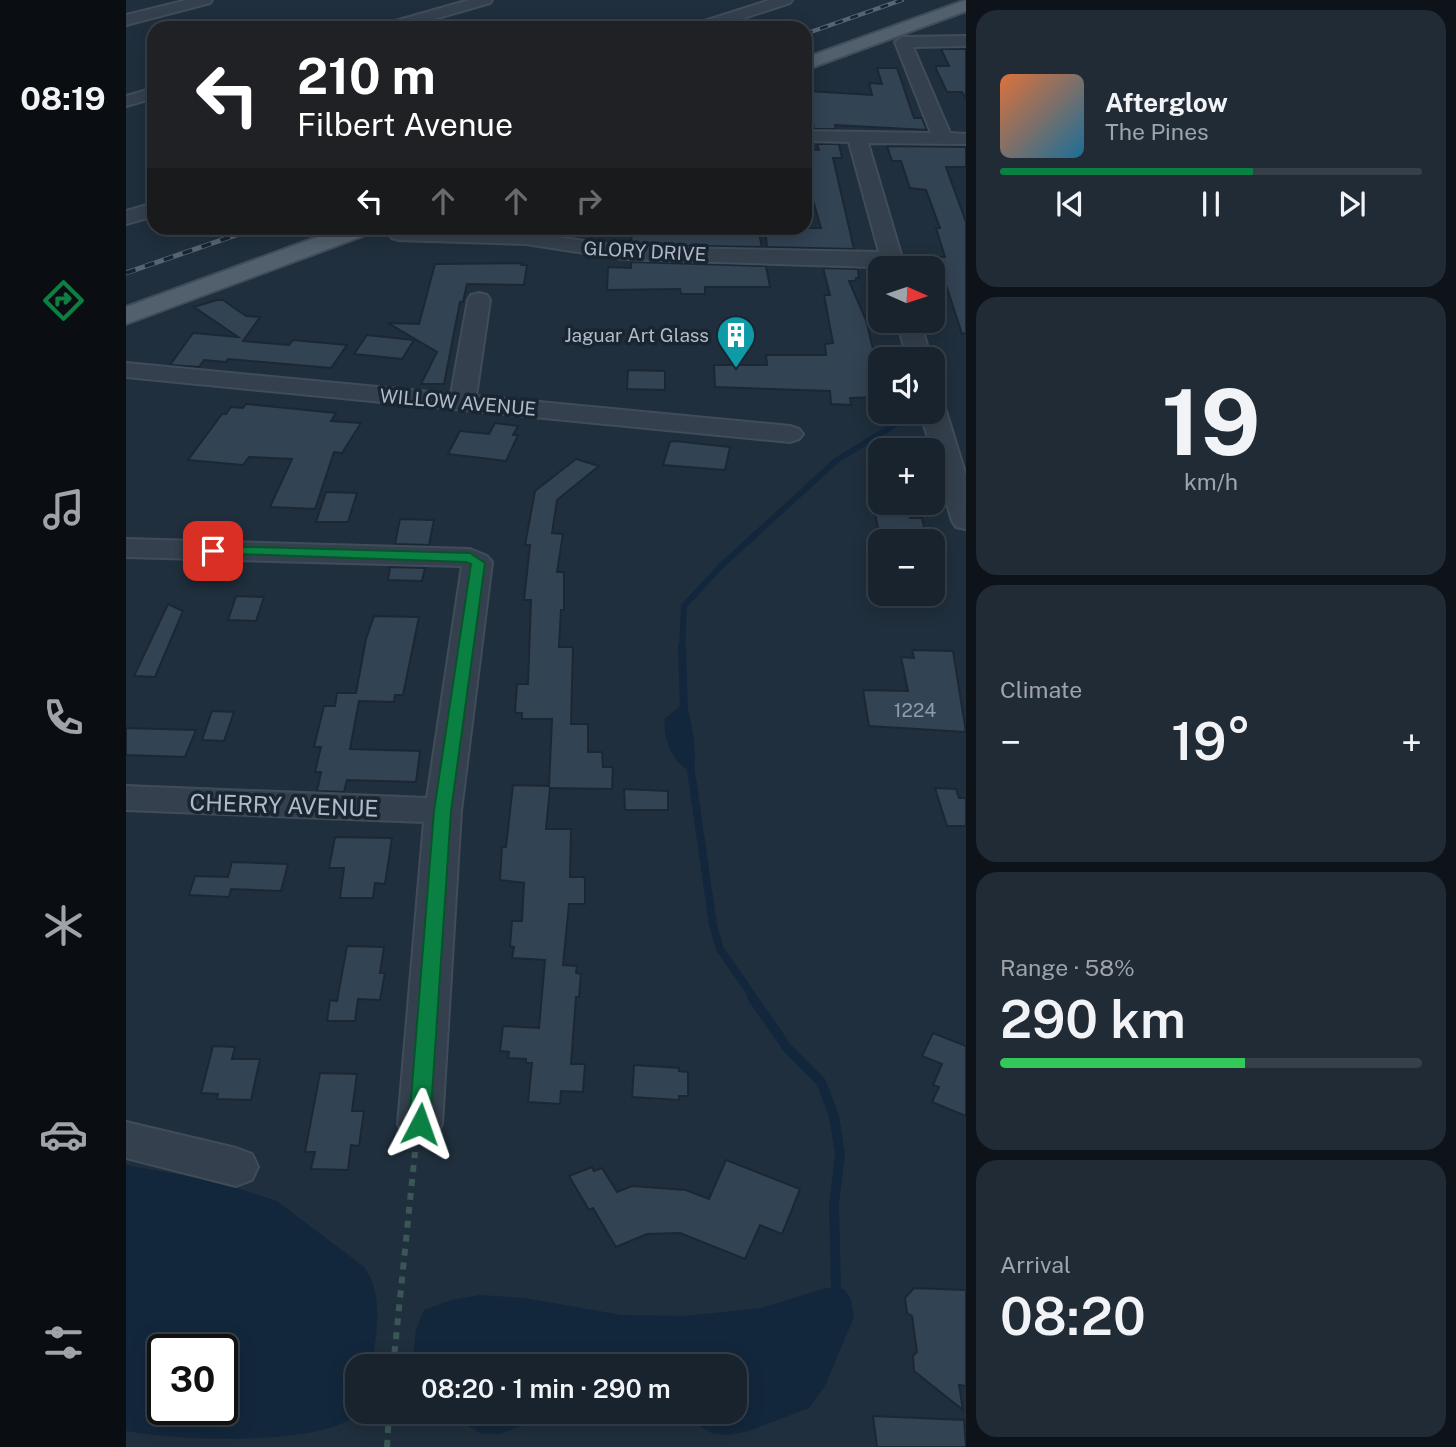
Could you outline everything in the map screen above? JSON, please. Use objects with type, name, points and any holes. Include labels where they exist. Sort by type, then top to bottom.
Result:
[{"type":"main road","points":[[812,61],[966,5]]},
{"type":"main road","points":[[126,316],[344,235]]},
{"type":"street","points":[[126,20],[205,0]]},
{"type":"street","points":[[411,21],[485,0]]},
{"type":"street","points":[[719,21],[785,0]]},
{"type":"street","points":[[943,139],[903,42],[966,41]]},
{"type":"street","points":[[126,101],[147,95]]},
{"type":"street","points":[[812,136],[966,139]]},
{"type":"street","points":[[857,137],[891,256]]},
{"type":"street","points":[[126,218],[147,211]]},
{"type":"street","name":"GLORY DRIVE","points":[[434,235],[532,235]]},
{"type":"street","name":"GLORY DRIVE","points":[[551,235],[624,253],[868,262]]},
{"type":"street","points":[[462,403],[479,300]]},
{"type":"street","name":"WILLOW AVENUE","points":[[126,370],[790,434]]},
{"type":"street","points":[[937,424],[966,521]]},
{"type":"street","points":[[126,548],[470,558],[478,563],[443,811],[420,1124]]},
{"type":"street","name":"CHERRY AVENUE","points":[[126,799],[443,811]]},
{"type":"street","points":[[126,1140],[236,1167]]},
{"type":"path","points":[[394,1354],[409,1191],[420,1124]]},
{"type":"path","points":[[387,1447],[388,1424]]},
{"type":"water","points":[[683,704],[688,712],[694,740],[695,760],[692,773],[674,757],[665,734],[665,718]]},
{"type":"water","points":[[126,1165],[215,1181],[277,1201],[364,1267],[375,1290],[377,1329],[374,1354],[345,1354],[345,1421],[317,1431],[286,1436],[216,1439],[126,1431]]},
{"type":"water","points":[[826,1288],[844,1289],[851,1299],[854,1317],[825,1386],[809,1408],[749,1431],[727,1435],[711,1433],[697,1424],[747,1424],[747,1354],[413,1354],[416,1329],[424,1310],[451,1300],[480,1295],[524,1298],[622,1315],[684,1316],[761,1308]]},
{"type":"water","points":[[465,1424],[528,1424],[499,1434],[482,1434]]},
{"type":"building","points":[[941,49],[966,49],[966,99],[962,92],[947,92],[936,69],[936,66],[949,66]]},
{"type":"building","points":[[877,68],[897,68],[914,118],[922,118],[927,130],[835,125],[836,129],[814,129],[812,91],[872,95],[869,83],[882,84]]},
{"type":"building","points":[[817,144],[839,144],[842,158],[833,158],[854,249],[767,247],[766,235],[812,235],[812,228],[821,228],[812,197],[812,150],[819,150]]},
{"type":"building","points":[[887,146],[966,147],[966,167],[946,167],[966,222],[966,333],[962,334],[945,282],[945,256],[936,228],[940,228],[926,190],[910,188],[901,161],[892,161]]},
{"type":"building","points":[[632,235],[759,235],[762,247],[631,245]]},
{"type":"building","points":[[631,262],[766,266],[770,287],[705,287],[705,294],[681,294],[680,289],[607,290],[608,267],[631,268]]},
{"type":"building","points":[[522,263],[521,265],[527,265],[524,285],[467,284],[463,302],[460,302],[444,384],[421,384],[437,352],[388,323],[419,324],[435,264]]},
{"type":"building","points":[[823,268],[858,269],[859,278],[849,281],[866,320],[873,347],[868,347],[868,397],[850,398],[851,405],[831,404],[830,391],[715,387],[714,365],[767,365],[766,355],[826,355],[825,344],[833,343],[824,295],[830,295]]},
{"type":"building","points":[[223,300],[246,316],[260,317],[243,341],[289,345],[293,340],[347,345],[331,368],[228,359],[226,362],[204,360],[199,367],[170,365],[193,333],[238,337],[194,307]]},
{"type":"building","points":[[367,335],[414,340],[402,359],[354,354]]},
{"type":"building","points":[[628,370],[665,371],[665,390],[627,389]]},
{"type":"building","points":[[246,404],[336,413],[331,421],[361,423],[342,453],[334,452],[315,509],[270,507],[292,459],[249,457],[243,465],[188,460],[222,414],[226,414],[231,407],[243,408]]},
{"type":"building","points":[[495,423],[518,426],[513,435],[518,435],[506,461],[448,454],[460,431],[489,434]]},
{"type":"building","points":[[670,442],[730,447],[725,470],[663,465]]},
{"type":"building","points":[[576,459],[599,466],[557,500],[552,533],[563,534],[557,572],[564,572],[564,610],[561,610],[559,647],[573,647],[571,724],[588,724],[588,752],[602,752],[603,767],[613,767],[612,789],[550,788],[546,829],[571,829],[570,877],[584,877],[585,880],[585,904],[569,904],[563,965],[577,966],[576,973],[581,974],[579,997],[576,997],[571,1064],[585,1064],[583,1092],[561,1091],[560,1104],[528,1102],[532,1063],[526,1063],[526,1059],[508,1058],[509,1052],[500,1051],[503,1026],[539,1028],[545,960],[512,958],[512,921],[522,921],[524,883],[500,880],[502,847],[506,847],[513,785],[549,786],[552,719],[522,719],[522,713],[515,713],[517,684],[528,684],[531,600],[524,600],[530,545],[525,545],[535,491]]},
{"type":"building","points":[[326,492],[357,493],[348,522],[316,522]]},
{"type":"building","points":[[876,515],[909,515],[910,518],[922,518],[924,529],[895,529],[878,528]]},
{"type":"building","points":[[400,519],[434,520],[429,545],[395,544]]},
{"type":"building","points":[[390,567],[425,568],[422,581],[388,580]]},
{"type":"building","points":[[236,596],[264,597],[256,621],[228,620]]},
{"type":"building","points":[[168,604],[183,611],[155,677],[134,676]]},
{"type":"building","points":[[374,616],[419,617],[403,695],[395,695],[394,702],[359,701],[350,749],[420,751],[416,782],[347,780],[344,792],[317,791],[321,772],[315,772],[321,747],[314,747],[324,706],[335,706],[337,693],[356,693],[366,639]]},
{"type":"building","points":[[912,650],[953,651],[966,732],[869,726],[863,690],[908,691],[901,657],[914,658]]},
{"type":"building","points":[[212,711],[234,712],[224,741],[202,740]]},
{"type":"building","points":[[126,728],[196,730],[185,757],[126,755]]},
{"type":"building","points":[[935,788],[956,789],[959,798],[966,798],[966,826],[947,826]]},
{"type":"building","points":[[624,789],[668,791],[668,810],[625,810]]},
{"type":"building","points":[[335,837],[392,838],[385,884],[375,883],[373,898],[340,898],[344,868],[329,868]]},
{"type":"building","points":[[232,862],[288,864],[281,891],[231,889],[229,897],[189,895],[195,876],[228,877]]},
{"type":"building","points":[[347,946],[384,947],[380,973],[385,973],[380,1000],[358,999],[355,1021],[327,1021],[330,1000],[337,1001]]},
{"type":"building","points":[[933,1033],[966,1046],[966,1116],[932,1102],[939,1087],[933,1085],[942,1064],[922,1056]]},
{"type":"building","points":[[213,1046],[235,1047],[232,1059],[260,1059],[251,1100],[217,1099],[218,1094],[201,1093]]},
{"type":"building","points":[[634,1065],[679,1068],[679,1071],[688,1072],[688,1096],[679,1096],[679,1100],[632,1097]]},
{"type":"building","points":[[320,1073],[357,1074],[352,1111],[364,1111],[359,1146],[351,1145],[348,1170],[311,1169],[315,1152],[305,1152]]},
{"type":"building","points":[[726,1160],[800,1189],[782,1234],[760,1225],[745,1259],[680,1233],[647,1234],[616,1247],[593,1208],[589,1210],[569,1176],[592,1167],[594,1171],[602,1168],[617,1192],[632,1186],[686,1190],[709,1199]]},
{"type":"building","points":[[914,1288],[966,1290],[966,1386],[959,1385],[963,1410],[914,1371],[913,1356],[917,1352],[912,1316],[907,1313],[905,1298]]},
{"type":"building","points":[[873,1416],[964,1420],[966,1447],[877,1447]]},
{"type":"waterway","points":[[682,648],[684,606],[722,565],[837,460],[896,424]]},
{"type":"waterway","points":[[682,648],[684,711]]},
{"type":"waterway","points":[[690,764],[713,925],[720,949],[754,998]]},
{"type":"waterway","points":[[752,997],[788,1049],[821,1082],[834,1116],[840,1154],[834,1204],[836,1289]]},
{"type":"railway","points":[[812,32],[902,0]]},
{"type":"railway","points":[[126,273],[236,235]]},
{"type":"place","name":"Jaguar Art Glass","points":[[736,369]]},
{"type":"route","points":[[213,551],[477,560],[443,811],[420,1124]]}]
